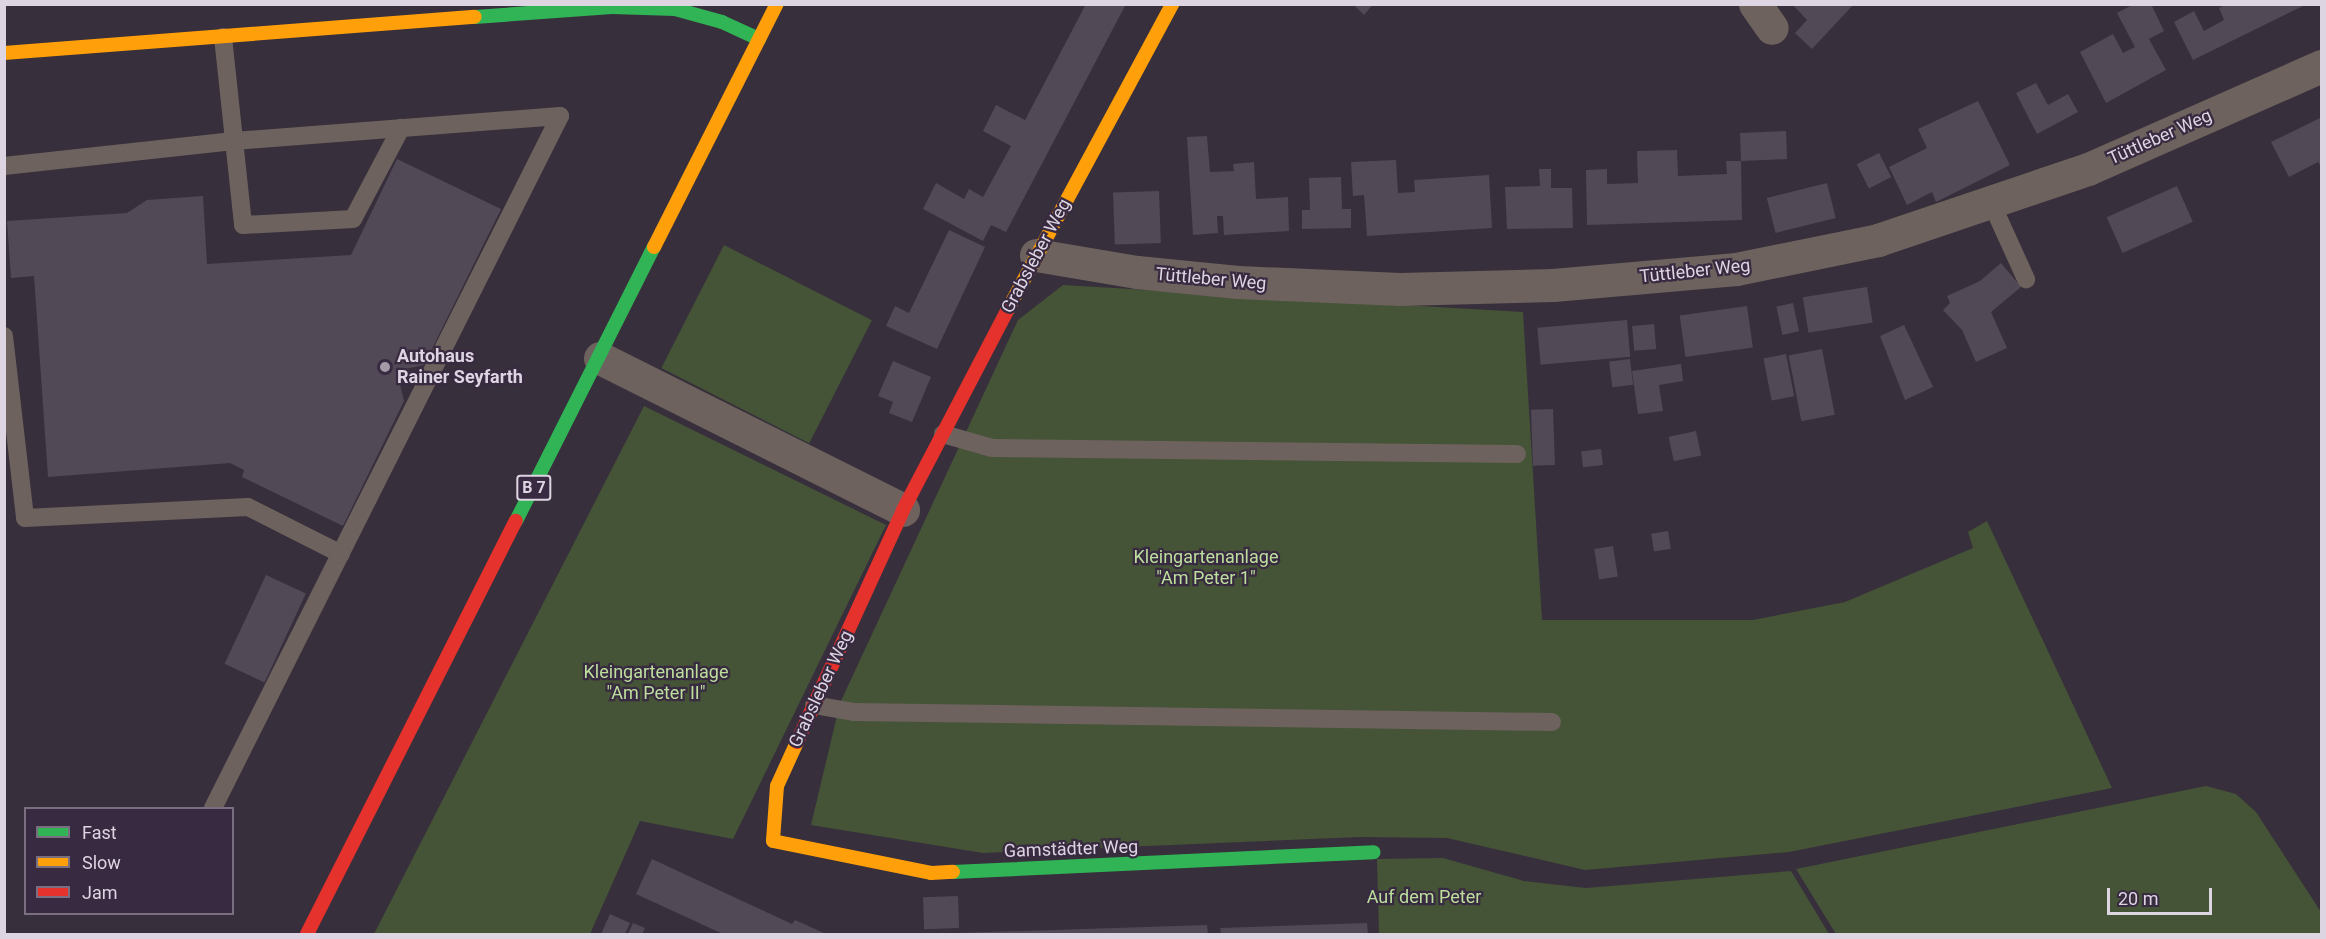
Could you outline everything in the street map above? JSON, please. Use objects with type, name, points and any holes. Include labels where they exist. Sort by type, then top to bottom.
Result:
[{"type":"main road","name":"B 7","points":[[307,934],[777,4]]},
{"type":"main road","name":"Grabsleber Weg","points":[[773,841],[777,786],[903,510],[1036,255],[1172,4]]},
{"type":"main road","points":[[4,53],[612,7],[675,9],[722,22],[759,39]]},
{"type":"main road","name":"Gamstädter Weg","points":[[773,841],[931,873],[1374,852]]},
{"type":"street","name":"Tüttleber Weg","points":[[1036,255],[1137,272],[1238,282],[1400,289],[1553,285],[1736,269],[1878,240],[2088,169],[2322,66]]},
{"type":"street","points":[[600,358],[903,510]]},
{"type":"lane","points":[[223,37],[243,225],[353,219],[401,128]]},
{"type":"lane","points":[[4,166],[234,141],[560,116],[214,807]]},
{"type":"lane","points":[[1992,202],[2026,279]]},
{"type":"lane","points":[[4,336],[25,518],[248,507],[341,554]]},
{"type":"lane","points":[[943,434],[992,448],[1517,454]]},
{"type":"lane","points":[[814,705],[853,712],[1552,722]]},
{"type":"green space","points":[[724,245],[872,320],[809,443],[661,368]]},
{"type":"green space","name":"Kleingartenanlage \"Am Peter 1\"","points":[[1063,285],[1523,312],[1542,620],[1753,620],[1845,602],[1973,548],[1968,532],[1987,521],[2112,788],[1789,852],[1585,870],[1447,838],[1360,837],[983,853],[811,825],[840,703],[1018,320]]},
{"type":"green space","name":"Kleingartenanlage \"Am Peter II\"","points":[[644,406],[886,525],[733,839],[640,821],[590,934],[374,934]]},
{"type":"green space","points":[[2206,786],[2236,794],[2256,812],[2321,912],[2321,934],[1836,934],[1796,869]]},
{"type":"green space","name":"Auf dem Peter","points":[[1443,858],[1524,881],[1586,888],[1791,871],[1829,934],[1379,934],[1377,859]]},
{"type":"building","points":[[1086,4],[1126,4],[1006,232],[991,225],[983,241],[923,209],[936,183],[964,199],[969,189],[983,197],[1011,146],[983,131],[996,105],[1025,120]]},
{"type":"building","points":[[1353,4],[1373,4],[1364,15]]},
{"type":"building","points":[[1792,4],[1854,4],[1812,49],[1795,33],[1807,20]]},
{"type":"building","points":[[2134,4],[2151,4],[2164,31],[2149,39],[2166,70],[2106,103],[2080,52],[2113,34],[2123,53],[2135,47],[2117,13]]},
{"type":"building","points":[[2226,4],[2307,4],[2193,60],[2174,22],[2194,11],[2204,31],[2224,20],[2219,8]]},
{"type":"building","points":[[2036,83],[2048,105],[2068,94],[2078,112],[2037,134],[2016,93]]},
{"type":"building","points":[[1978,101],[2010,165],[1936,202],[1932,192],[1907,205],[1889,167],[1927,148],[1918,129]]},
{"type":"building","points":[[2322,117],[2322,168],[2318,162],[2289,177],[2271,142]]},
{"type":"building","points":[[1786,131],[1787,159],[1741,161],[1740,133]]},
{"type":"building","points":[[1207,136],[1210,172],[1234,171],[1233,164],[1254,162],[1256,199],[1288,197],[1289,231],[1224,235],[1223,216],[1217,216],[1218,233],[1193,235],[1187,137]]},
{"type":"building","points":[[1677,150],[1678,176],[1727,174],[1726,161],[1741,161],[1742,220],[1587,225],[1586,170],[1607,169],[1607,184],[1638,183],[1637,151]]},
{"type":"building","points":[[1879,153],[1891,177],[1869,188],[1857,164]]},
{"type":"building","points":[[397,159],[501,209],[424,365],[405,369],[399,380],[404,401],[343,526],[242,477],[244,470],[230,463],[48,477],[34,276],[11,278],[7,221],[127,213],[147,200],[203,196],[207,264],[351,255]]},
{"type":"building","points":[[1396,160],[1398,193],[1415,192],[1414,180],[1489,175],[1492,228],[1367,236],[1364,195],[1353,196],[1351,162]]},
{"type":"building","points":[[1539,169],[1551,169],[1551,188],[1572,188],[1573,228],[1507,229],[1505,187],[1540,186]]},
{"type":"building","points":[[1341,177],[1342,209],[1351,209],[1351,228],[1302,229],[1302,210],[1310,210],[1309,178]]},
{"type":"building","points":[[1827,183],[1836,218],[1776,233],[1767,198]]},
{"type":"building","points":[[2177,186],[2193,222],[2123,253],[2107,217]]},
{"type":"building","points":[[1159,191],[1161,243],[1115,245],[1113,193]]},
{"type":"building","points":[[949,230],[985,247],[937,349],[886,326],[895,306],[909,313]]},
{"type":"building","points":[[2001,263],[2021,287],[1991,312],[2007,348],[1976,362],[1962,330],[1943,310],[1950,303],[1947,296],[1980,281]]},
{"type":"building","points":[[1867,287],[1873,323],[1808,333],[1803,297]]},
{"type":"building","points":[[1793,303],[1799,331],[1782,335],[1776,307]]},
{"type":"building","points":[[1747,306],[1753,348],[1686,357],[1680,315]]},
{"type":"building","points":[[1627,320],[1630,357],[1541,365],[1537,328]]},
{"type":"building","points":[[1654,324],[1656,349],[1634,351],[1632,326]]},
{"type":"building","points":[[1904,325],[1933,387],[1905,400],[1880,336]]},
{"type":"building","points":[[1822,349],[1835,415],[1801,421],[1789,355]]},
{"type":"building","points":[[1786,354],[1794,396],[1772,401],[1763,358]]},
{"type":"building","points":[[1630,359],[1633,385],[1612,387],[1609,362]]},
{"type":"building","points":[[893,361],[931,377],[912,422],[889,413],[893,402],[878,396]]},
{"type":"building","points":[[1681,364],[1683,381],[1659,385],[1663,411],[1638,414],[1632,371]]},
{"type":"building","points":[[1553,409],[1555,465],[1533,466],[1531,410]]},
{"type":"building","points":[[1696,431],[1701,455],[1674,461],[1669,437]]},
{"type":"building","points":[[1601,449],[1603,465],[1583,467],[1581,451]]},
{"type":"building","points":[[1668,531],[1671,549],[1654,551],[1651,534]]},
{"type":"building","points":[[1613,546],[1618,577],[1599,580],[1594,549]]},
{"type":"building","points":[[266,575],[306,594],[264,682],[225,664]]},
{"type":"building","points":[[652,859],[792,924],[795,920],[826,934],[723,934],[636,894]]},
{"type":"building","points":[[958,896],[959,928],[924,929],[923,897]]},
{"type":"building","points":[[610,914],[630,923],[625,934],[601,934]]},
{"type":"building","points":[[633,923],[645,928],[642,934],[628,934]]},
{"type":"building","points":[[1367,923],[1368,934],[1221,934],[1220,928]]},
{"type":"building","points":[[1207,925],[1208,934],[958,934],[958,933]]},
{"type":"traffic: fast","points":[[475,17],[612,7],[675,9],[722,22],[759,39]]},
{"type":"traffic: fast","points":[[516,521],[654,247]]},
{"type":"traffic: fast","points":[[953,872],[1374,852]]},
{"type":"traffic: slow","points":[[654,247],[777,4]]},
{"type":"traffic: slow","points":[[1007,311],[1172,4]]},
{"type":"traffic: slow","points":[[4,53],[475,17]]},
{"type":"traffic: slow","points":[[797,742],[777,786],[773,841],[931,873],[953,872]]},
{"type":"traffic: jam","points":[[797,742],[903,510],[1007,311]]},
{"type":"traffic: jam","points":[[307,934],[516,521]]},
{"type":"place","name":"Autohaus Rainer Seyfarth","points":[[385,367]]}]
